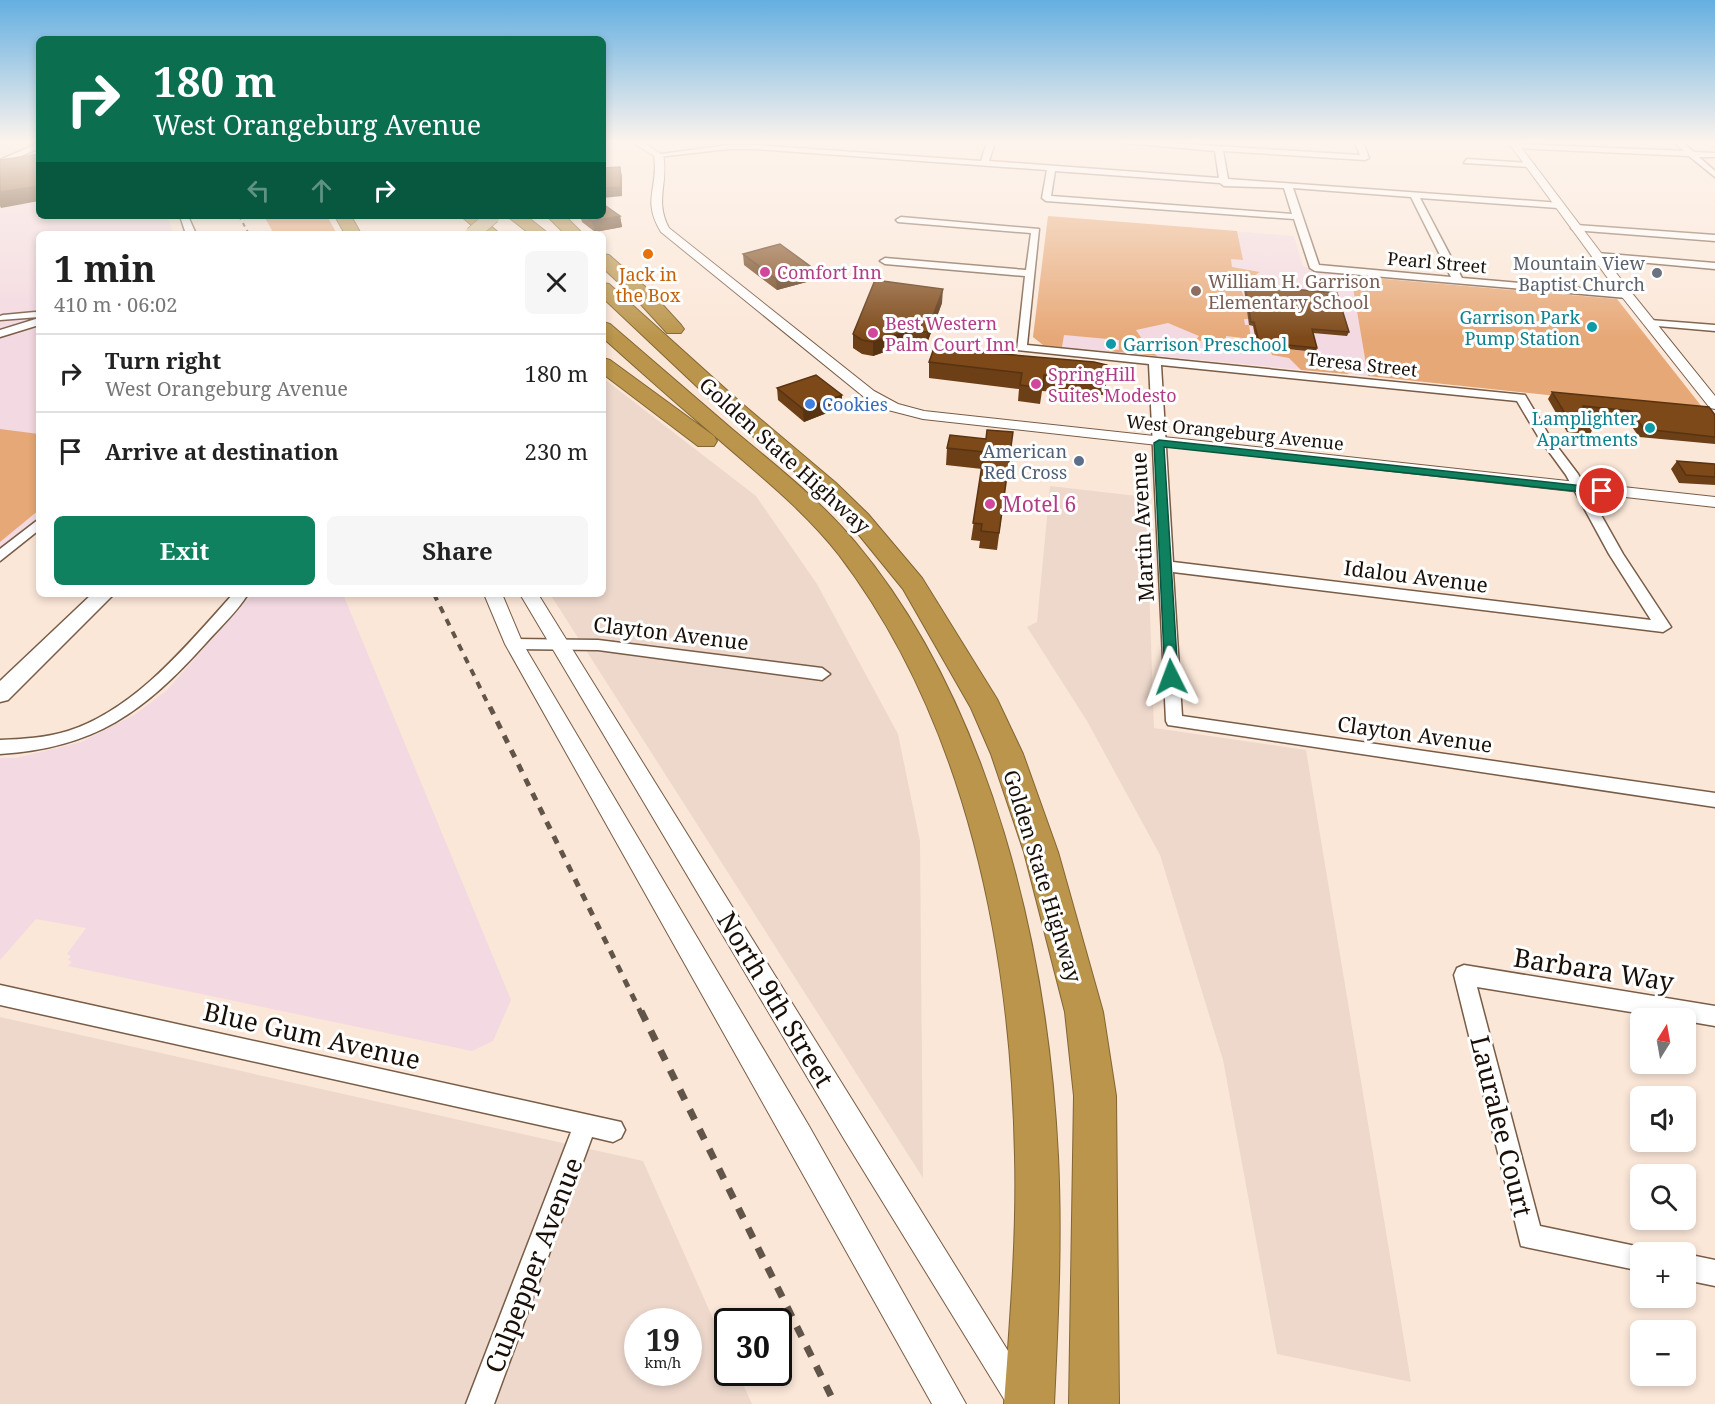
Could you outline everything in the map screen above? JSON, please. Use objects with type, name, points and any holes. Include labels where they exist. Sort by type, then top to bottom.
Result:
[{"type":"highway","points":[[473,219],[488,231]]},
{"type":"highway","points":[[519,219],[537,231]]},
{"type":"highway","points":[[558,219],[572,231]]},
{"type":"highway","points":[[606,262],[643,295],[711,368],[794,442],[838,488],[886,549]]},
{"type":"highway","name":"Golden State Highway","points":[[606,291],[732,407],[828,488],[886,549],[913,584],[986,707],[1006,754],[1041,852],[1084,1012],[1095,1096],[1094,1390]]},
{"type":"highway","name":"Golden State Highway","points":[[606,331],[811,509],[848,550],[893,614],[938,697],[958,745],[994,857],[1021,997],[1030,1080],[1036,1173],[1035,1296],[1027,1404]]},
{"type":"highway","points":[[606,366],[769,489],[893,614]]},
{"type":"main road","points":[[476,231],[490,219]]},
{"type":"main road","points":[[0,673],[81,597]]},
{"type":"main road","points":[[0,694],[101,597]]},
{"type":"street","name":"West Orangeburg Avenue","points":[[654,208],[665,230],[881,402],[923,415],[1159,443],[1715,502]]},
{"type":"street","points":[[1172,208],[1298,217],[1295,208]]},
{"type":"street","points":[[1420,208],[1458,280]]},
{"type":"street","points":[[1560,208],[1715,405]]},
{"type":"street","name":"Pearl Street","points":[[1298,217],[1315,268],[1627,295]]},
{"type":"street","points":[[885,261],[1030,273],[1036,231],[901,220]]},
{"type":"street","points":[[1576,228],[1715,238]]},
{"type":"street","points":[[1597,256],[1715,266]]},
{"type":"street","name":"Teresa Street","points":[[1030,273],[1021,348],[1521,398],[1580,489]]},
{"type":"street","points":[[2,318],[36,315]]},
{"type":"street","points":[[0,334],[11,323],[2,318]]},
{"type":"street","points":[[0,334],[36,322]]},
{"type":"street","points":[[1650,322],[1715,328]]},
{"type":"street","name":"Martin Avenue","points":[[1155,362],[1170,655]]},
{"type":"street","name":"Idalou Avenue","points":[[1165,566],[1663,627],[1616,554],[1580,489]]},
{"type":"street","points":[[0,556],[36,526]]},
{"type":"street","points":[[0,747],[36,746],[64,738],[120,713],[161,682],[238,597]]},
{"type":"street","name":"North 9th Street","points":[[494,597],[514,644],[793,1126],[950,1404]]},
{"type":"street","name":"North 9th Street","points":[[531,597],[854,1130],[1027,1404]]},
{"type":"street","name":"Clayton Avenue","points":[[514,644],[598,645],[822,674]]},
{"type":"street","name":"Clayton Avenue","points":[[1170,655],[1174,721],[1715,800]]},
{"type":"street","name":"Barbara Way","points":[[1464,975],[1715,1016]]},
{"type":"street","name":"Lauralee Court","points":[[1464,975],[1530,1237],[1630,1256]]},
{"type":"street","name":"Blue Gum Avenue","points":[[0,995],[613,1130]]},
{"type":"street","name":"Culpepper Avenue","points":[[480,1404],[585,1125]]},
{"type":"street","points":[[1696,1269],[1715,1273]]},
{"type":"shaded area","points":[[0,208],[36,208],[36,219],[168,219],[173,231],[36,231],[36,520],[0,549]]},
{"type":"shaded area","name":"William H. Garrison Elementary School","points":[[1048,216],[1294,236],[1303,266],[1317,272],[1351,276],[1368,376],[1043,345],[1033,337]]},
{"type":"shaded area","points":[[1048,216],[1237,231],[1243,260],[1231,259],[1232,267],[1260,272],[1254,276],[1254,280],[1258,280],[1257,285],[1318,291],[1319,294],[1240,288],[1254,319],[1244,319],[1245,325],[1249,325],[1251,339],[1226,336],[1226,340],[1195,341],[1199,336],[1168,323],[1136,330],[1148,348],[1157,356],[1108,351],[1108,349],[1119,350],[1119,340],[1064,335],[1062,347],[1043,345],[1033,337]]},
{"type":"shaded area","points":[[266,219],[329,219],[335,231],[272,231]]},
{"type":"shaded area","points":[[1351,276],[1617,299],[1706,412],[1368,376]]},
{"type":"shaded area","points":[[1270,348],[1319,352],[1321,356],[1347,359],[1348,362],[1309,359],[1311,364],[1321,365],[1323,369],[1322,361],[1349,363],[1351,372],[1347,374],[1301,370],[1289,358],[1272,355]]},
{"type":"shaded area","points":[[606,380],[756,496],[817,584],[898,734],[920,841],[923,1178],[552,597],[606,597]]},
{"type":"shaded area","points":[[0,429],[36,434],[36,512],[0,542]]},
{"type":"shaded area","points":[[1050,486],[1146,497],[1154,728],[1306,750],[1411,1382],[1277,1354],[1223,1060],[1160,855],[1087,721],[1027,627],[1037,622]]},
{"type":"shaded area","points":[[249,597],[344,597],[511,1000],[493,1041],[472,1051],[68,966],[72,962],[68,960],[71,956],[67,954],[86,928],[36,919],[0,960],[0,758],[16,758],[81,742],[134,715],[166,691]]},
{"type":"shaded area","points":[[0,1017],[643,1161],[714,1321],[714,1386],[744,1386],[752,1404],[0,1404]]},
{"type":"building","points":[[606,208],[608,208],[620,216],[606,218]]},
{"type":"building","points":[[780,244],[814,269],[776,279],[743,254]]},
{"type":"building","points":[[875,280],[943,289],[927,332],[907,331],[873,342],[862,340],[853,334]]},
{"type":"building","name":"William H. Garrison Elementary School","points":[[1245,285],[1337,293],[1349,332],[1312,329],[1317,348],[1259,342],[1254,322],[1251,322]]},
{"type":"building","points":[[934,348],[1094,362],[1107,365],[1107,379],[1044,375],[1043,388],[1020,385],[1022,373],[929,362]]},
{"type":"building","points":[[816,375],[842,395],[803,409],[777,388]]},
{"type":"building","points":[[1552,392],[1709,407],[1715,415],[1715,437],[1644,429],[1631,411],[1583,406],[1594,427],[1572,425]]},
{"type":"building","name":"Motel 6","points":[[987,430],[1013,432],[999,533],[981,531],[982,524],[973,523],[984,452],[947,448],[950,435],[986,439]]},
{"type":"building","points":[[1677,461],[1715,464],[1715,477],[1686,475]]},
{"type":"railway","points":[[241,219],[247,231]]},
{"type":"railway","points":[[435,597],[490,708]]},
{"type":"railway","points":[[490,707],[641,1013]]},
{"type":"railway","points":[[641,1011],[835,1404]]},
{"type":"place","name":"Jack in the Box","points":[[648,254]]},
{"type":"place","name":"Comfort Inn","points":[[765,272]]},
{"type":"place","name":"Mountain View Baptist Church","points":[[1657,273]]},
{"type":"place","name":"William H. Garrison Elementary School","points":[[1196,291]]},
{"type":"place","name":"Garrison Park Pump Station","points":[[1592,327]]},
{"type":"place","name":"Best Western Palm Court Inn","points":[[873,333]]},
{"type":"place","name":"Garrison Preschool","points":[[1111,344]]},
{"type":"place","name":"SpringHill Suites Modesto","points":[[1036,384]]},
{"type":"place","name":"Cookies","points":[[810,404]]},
{"type":"place","name":"Lamplighter Apartments","points":[[1650,428]]},
{"type":"place","name":"American Red Cross","points":[[1079,461]]},
{"type":"place","name":"Motel 6","points":[[990,504]]},
{"type":"route","points":[[1171,677],[1159,443],[1602,491]]}]
